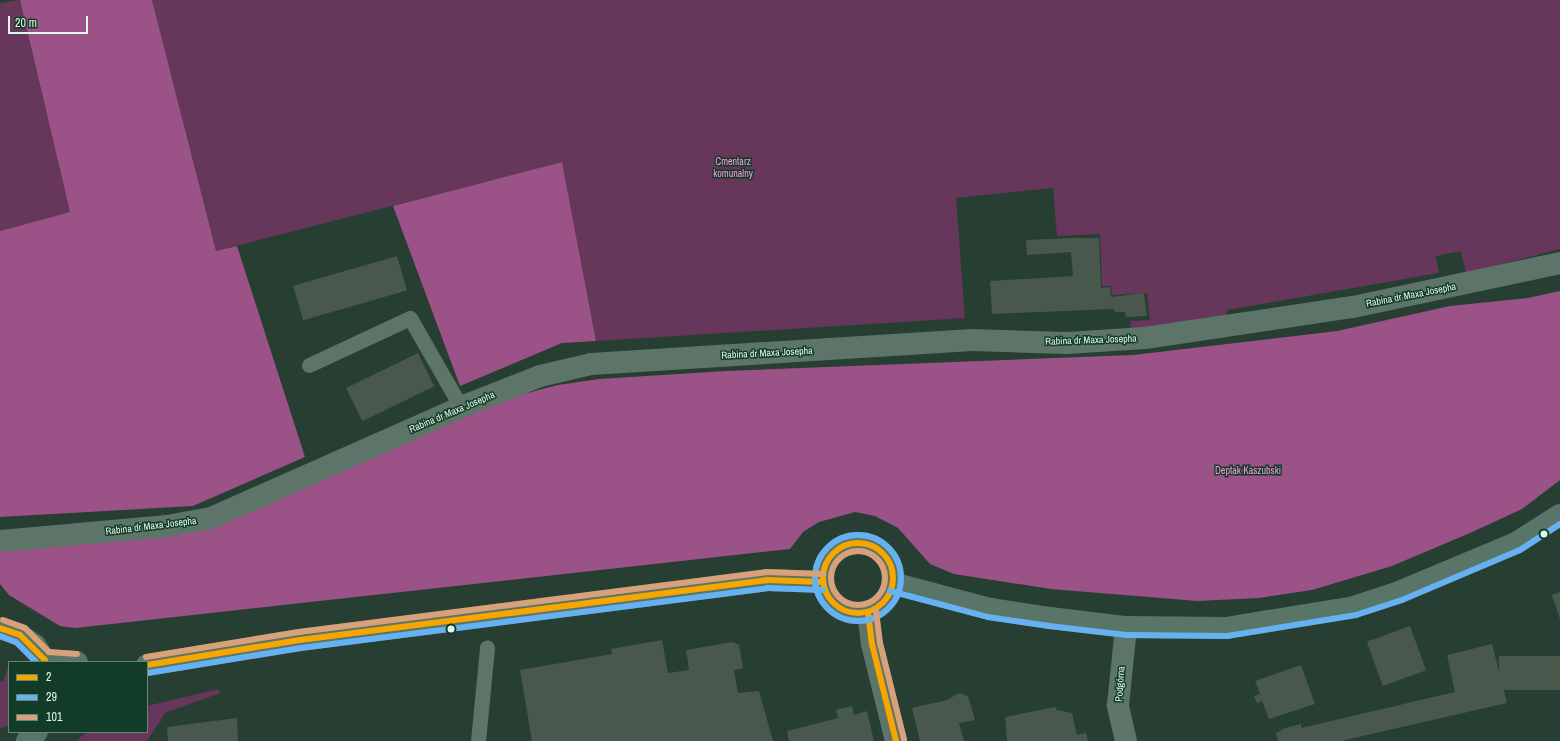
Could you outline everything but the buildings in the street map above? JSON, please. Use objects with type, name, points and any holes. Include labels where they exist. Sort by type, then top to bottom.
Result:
[{"type":"main road","points":[[892,583],[990,609],[1126,627],[1226,628],[1354,607],[1464,567],[1516,543],[1560,515]]},
{"type":"main road","points":[[858,543],[872,546],[884,555],[892,568],[892,583],[888,596],[868,612],[853,613],[838,608],[828,597],[823,582],[824,567],[832,555],[844,546],[858,543]]},
{"type":"main road","points":[[148,665],[308,639],[726,585],[767,580],[823,582]]},
{"type":"main road","points":[[0,628],[20,634],[46,661]]},
{"type":"main road","points":[[27,741],[36,733]]},
{"type":"street","name":"Rabina dr Maxa Josepha","points":[[0,541],[161,527],[211,518],[461,408],[540,376],[591,364],[972,340],[1067,343],[1145,338],[1353,307],[1560,263]]},
{"type":"street","points":[[868,612],[872,644],[896,741]]},
{"type":"street","name":"Podgórna","points":[[1126,627],[1118,705],[1126,741]]},
{"type":"lane","points":[[309,365],[410,318],[461,408]]},
{"type":"lane","points":[[478,741],[487,647]]},
{"type":"green space","points":[[20,0],[70,212],[0,231],[0,3]]},
{"type":"green space","points":[[20,0],[152,0],[216,251],[237,246],[305,457],[193,506],[0,517],[0,231],[70,212]]},
{"type":"green space","name":"Cmentarz komunalny","points":[[152,0],[1560,0],[1560,249],[1466,273],[1461,251],[1436,256],[1439,273],[1227,310],[1226,320],[1131,333],[1130,321],[1150,320],[1147,293],[1112,295],[1111,286],[1102,286],[1100,234],[1057,236],[1053,188],[956,198],[965,318],[596,341],[562,162],[216,251]]},
{"type":"green space","points":[[562,162],[596,341],[562,343],[460,386],[393,206]]},
{"type":"green space","name":"Deptak Kaszubski","points":[[1560,291],[1560,480],[1522,509],[1470,533],[1392,566],[1312,590],[1259,598],[1197,601],[1051,589],[954,574],[930,564],[898,528],[875,516],[855,512],[819,522],[803,532],[790,549],[75,628],[60,626],[9,595],[0,584],[0,548],[169,535],[497,401],[558,385],[599,379],[726,371],[1133,355],[1337,331],[1450,306],[1528,298]]},
{"type":"green space","points":[[8,667],[8,725],[0,729],[0,681],[3,682]]},
{"type":"green space","points":[[219,689],[220,693],[165,713],[147,741],[76,741],[85,733],[148,733],[148,706]]},
{"type":"transit line","name":"29","points":[[890,591],[988,617],[1049,626],[1126,635],[1227,636],[1356,615],[1402,600],[1520,550],[1560,524]]},
{"type":"transit line","name":"29","points":[[858,535],[874,539],[888,548],[897,562],[901,578],[897,594],[888,608],[874,617],[858,621],[842,617],[828,608],[819,594],[815,578],[819,562],[828,548],[842,539],[858,535]]},
{"type":"transit line","name":"2","points":[[858,543],[871,546],[883,553],[890,565],[893,578],[890,591],[883,603],[871,610],[858,613],[845,610],[833,603],[826,591],[823,578],[826,565],[833,553],[845,546],[858,543]]},
{"type":"transit line","name":"101","points":[[858,551],[868,553],[877,559],[883,568],[885,578],[883,588],[877,597],[868,603],[858,605],[848,603],[839,597],[833,588],[831,578],[833,568],[839,559],[848,553],[858,551]]},
{"type":"transit line","name":"101","points":[[146,657],[299,632],[766,572],[823,574]]},
{"type":"transit line","name":"2","points":[[148,665],[300,640],[767,580],[823,582]]},
{"type":"transit line","name":"29","points":[[148,673],[301,648],[767,588],[823,590]]},
{"type":"transit line","name":"101","points":[[876,611],[880,643],[904,739]]},
{"type":"transit line","name":"2","points":[[868,612],[872,644],[896,741]]},
{"type":"transit line","name":"101","points":[[3,620],[25,628],[49,652],[77,654]]},
{"type":"transit line","name":"2","points":[[0,628],[20,635],[45,660]]},
{"type":"transit line","name":"29","points":[[0,636],[16,642],[35,661]]}]
